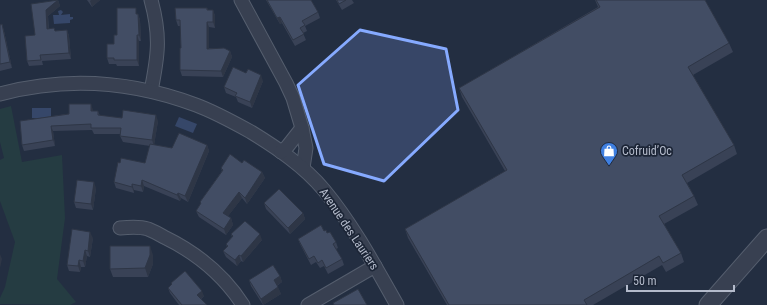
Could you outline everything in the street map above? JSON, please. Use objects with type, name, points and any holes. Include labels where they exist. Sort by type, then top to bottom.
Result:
[{"type":"street","points":[[151,91],[158,45],[158,30],[152,0]]},
{"type":"street","points":[[241,0],[286,83],[302,128],[306,148],[303,168]]},
{"type":"street","name":"Avenue des Lauriers","points":[[0,94],[58,83],[98,83],[151,91],[197,105],[230,121],[264,140],[297,162],[324,189],[375,266],[397,305]]},
{"type":"street","points":[[281,152],[287,147],[302,128]]},
{"type":"street","points":[[120,228],[147,228],[185,247],[206,262],[224,280],[243,305]]},
{"type":"street","points":[[708,305],[767,238]]},
{"type":"street","points":[[308,305],[375,266]]},
{"type":"highlighted area","points":[[360,30],[446,49],[458,110],[384,181],[324,164],[298,85]]},
{"type":"green space","points":[[11,106],[22,162],[62,155],[65,218],[57,279],[76,302],[70,305],[0,304],[0,298],[5,287],[15,242],[0,201],[0,160],[4,158],[0,142],[0,109]]},
{"type":"water","points":[[61,10],[63,12],[61,15],[70,14],[70,17],[73,17],[73,19],[70,20],[70,23],[54,24],[53,15],[59,15],[58,11]]},
{"type":"water","points":[[32,108],[51,108],[51,118],[32,118]]},
{"type":"water","points":[[179,117],[197,124],[193,133],[175,126]]},
{"type":"building","points":[[58,0],[46,10],[47,29],[54,28],[55,31],[67,30],[69,53],[40,55],[41,60],[27,61],[25,36],[35,35],[31,4]]},
{"type":"building","points":[[267,0],[311,0],[318,12],[302,21],[305,25],[300,28],[304,34],[293,40],[280,17],[277,18]]},
{"type":"building","points":[[337,0],[346,0],[339,4]]},
{"type":"building","name":"Cofruid’Oc","points":[[596,0],[705,0],[729,43],[688,67],[734,145],[682,175],[694,196],[659,216],[681,253],[663,263],[659,256],[584,300],[587,305],[449,305],[405,229],[507,170],[459,88],[600,7]]},
{"type":"building","points":[[117,8],[136,8],[136,14],[138,14],[139,35],[137,35],[137,60],[114,60],[114,58],[107,58],[107,44],[114,44],[114,35],[117,35]]},
{"type":"building","points":[[175,8],[207,8],[207,10],[213,10],[213,22],[207,22],[207,49],[224,48],[230,51],[221,71],[180,70],[180,20],[176,20]]},
{"type":"building","points":[[2,24],[10,62],[0,64],[0,25]]},
{"type":"building","points":[[233,67],[246,73],[248,69],[261,75],[250,102],[235,96],[237,93],[224,87]]},
{"type":"building","points":[[69,104],[91,104],[91,111],[98,111],[98,115],[122,118],[123,110],[156,115],[152,140],[120,136],[121,128],[91,128],[91,124],[51,126],[53,140],[22,145],[20,121],[69,114]]},
{"type":"building","points":[[179,133],[207,145],[185,196],[178,193],[177,195],[142,180],[141,186],[132,184],[132,187],[114,182],[118,162],[120,163],[121,158],[145,163],[150,144],[172,148]]},
{"type":"building","points":[[230,154],[242,163],[244,160],[262,172],[245,198],[239,192],[223,213],[231,218],[224,229],[196,211],[201,203],[200,202],[223,170],[221,168]]},
{"type":"building","points":[[77,180],[94,182],[91,204],[74,202]]},
{"type":"building","points":[[279,189],[303,213],[288,228],[264,203]]},
{"type":"building","points":[[245,221],[260,234],[241,256],[239,255],[235,260],[223,251],[228,246],[226,244],[233,236],[231,234]]},
{"type":"building","points":[[321,225],[324,231],[326,230],[327,233],[330,232],[336,242],[333,244],[342,259],[326,268],[322,260],[318,263],[314,256],[309,259],[298,239]]},
{"type":"building","points":[[72,229],[90,232],[88,251],[85,250],[83,261],[79,260],[78,266],[67,265]]},
{"type":"building","points":[[110,246],[150,246],[150,255],[145,268],[110,269]]},
{"type":"building","points":[[273,265],[280,276],[274,280],[278,287],[261,299],[249,280]]},
{"type":"building","points":[[185,271],[202,291],[197,295],[207,305],[182,305],[168,288],[172,284],[171,283]]},
{"type":"building","points":[[358,289],[367,305],[334,305],[333,303]]},
{"type":"place","name":"Cofruid’Oc","points":[[609,166]]}]
